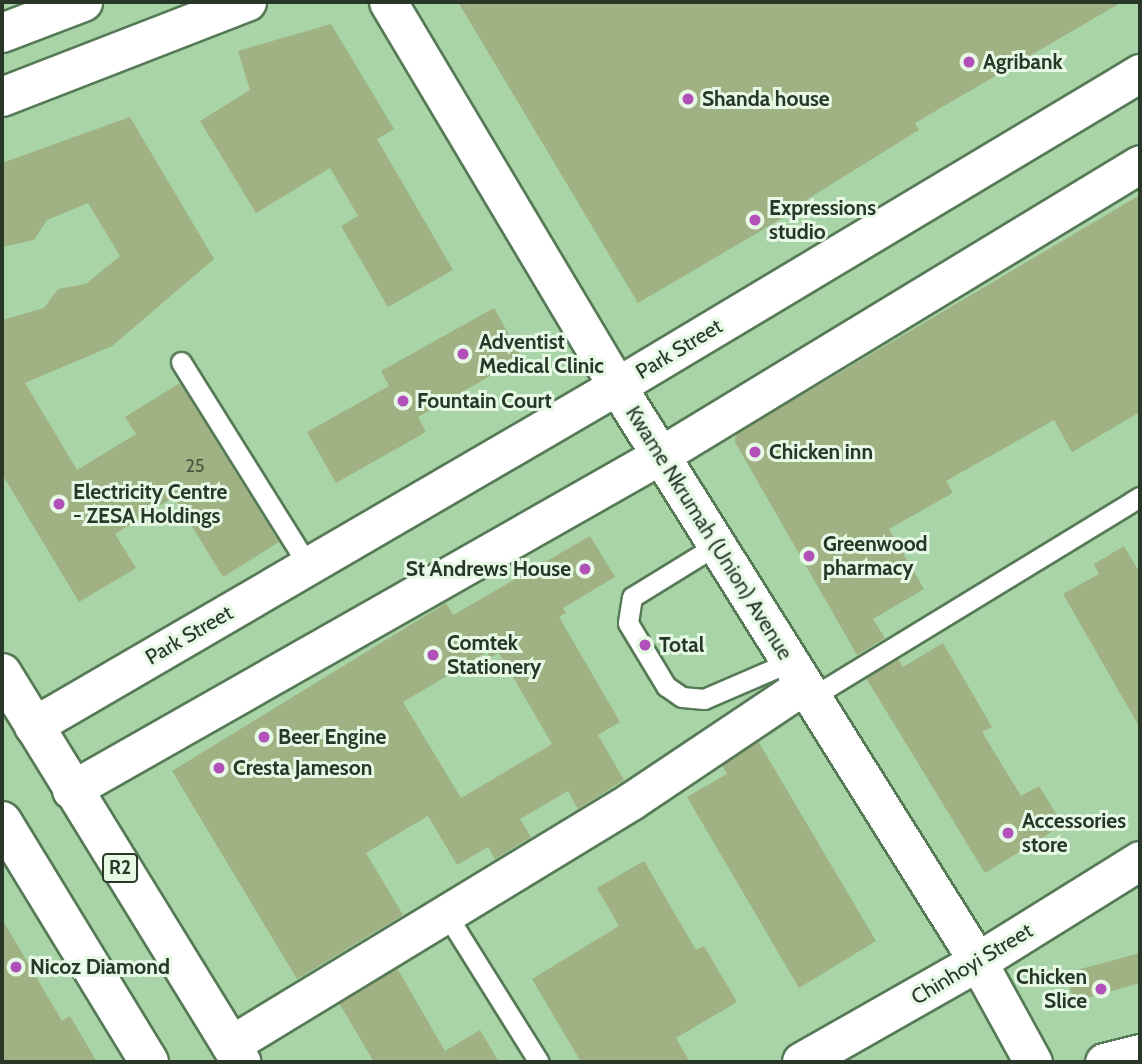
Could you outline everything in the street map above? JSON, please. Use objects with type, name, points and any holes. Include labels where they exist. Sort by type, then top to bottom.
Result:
[{"type":"main road","points":[[4,26],[83,2]]},
{"type":"main road","points":[[2,97],[247,2]]},
{"type":"main road","name":"R2","points":[[2,673],[71,790],[235,1054]]},
{"type":"main road","points":[[2,821],[149,1062]]},
{"type":"main road","name":"Chinhoyi Street","points":[[802,1062],[978,962],[1140,861]]},
{"type":"street","name":"Kwame Nkrumah (Union) Avenue","points":[[388,2],[715,546],[978,962],[1032,1062]]},
{"type":"street","name":"Park Street","points":[[33,726],[617,386],[1140,73]]},
{"type":"street","points":[[71,790],[661,455],[1140,164]]},
{"type":"street","points":[[235,1054],[802,681]]},
{"type":"street","points":[[1104,1062],[1140,1053]]},
{"type":"lane","points":[[181,362],[307,565]]},
{"type":"lane","points":[[715,546],[632,597],[628,624],[666,686],[682,697],[704,699],[802,681],[1140,497]]},
{"type":"lane","points":[[447,915],[539,1062]]},
{"type":"shaded area","points":[[2,2],[1140,2],[1140,1062],[2,1062]]},
{"type":"building","points":[[458,2],[1122,2],[915,123],[919,130],[806,200],[808,203],[638,303]]},
{"type":"building","points":[[331,24],[394,129],[377,139],[453,270],[388,307],[341,226],[358,216],[330,168],[256,213],[200,121],[250,90],[238,51]]},
{"type":"building","points":[[130,117],[214,259],[112,346],[25,383],[77,470],[136,434],[125,417],[180,383],[279,542],[223,577],[174,497],[115,534],[136,568],[79,602],[2,474],[2,320],[44,308],[58,289],[86,284],[120,256],[88,203],[47,220],[34,240],[2,247],[2,163]]},
{"type":"building","points":[[1140,195],[1140,412],[1072,452],[1054,420],[946,481],[953,493],[889,529],[924,589],[873,619],[885,638],[857,655],[735,442],[736,434]]},
{"type":"building","name":"Fountain Court","points":[[494,308],[522,358],[418,417],[426,432],[336,483],[307,432],[389,386],[381,371]]},
{"type":"building","points":[[590,536],[615,577],[563,608],[566,613],[559,617],[620,722],[598,735],[624,780],[578,809],[568,791],[520,819],[531,837],[495,859],[488,847],[457,865],[428,816],[366,853],[403,915],[297,979],[172,771],[446,603],[453,615]],"holes":[[[487,652],[490,658],[499,653],[552,744],[461,798],[403,702]]]},
{"type":"building","points":[[1124,546],[1140,573],[1140,728],[1063,594],[1099,574],[1094,564]]},
{"type":"building","points":[[943,643],[992,727],[982,732],[1021,796],[1039,786],[1063,825],[985,873],[866,678],[898,659],[903,667]]},
{"type":"building","points":[[758,741],[876,941],[799,988],[687,797],[727,774],[722,765]]},
{"type":"building","points":[[644,861],[696,950],[704,946],[737,1002],[676,1038],[690,1062],[581,1062],[532,979],[619,926],[597,888]]},
{"type":"building","points":[[2,919],[62,1021],[70,1016],[97,1062],[2,1062]]},
{"type":"building","points":[[1140,953],[1140,983],[1074,1002],[1066,973]]},
{"type":"building","points":[[397,968],[445,1051],[480,1030],[499,1062],[374,1062],[339,1003]]},
{"type":"place","name":"Agribank","points":[[969,62]]},
{"type":"place","name":"Shanda house","points":[[688,99]]},
{"type":"place","name":"Expressions studio","points":[[755,220]]},
{"type":"place","name":"Adventist Medical Clinic","points":[[463,354]]},
{"type":"place","name":"Fountain Court","points":[[403,401]]},
{"type":"place","name":"Chicken inn","points":[[755,452]]},
{"type":"place","name":"Electricity Centre - ZESA Holdings","points":[[59,504]]},
{"type":"place","name":"Greenwood pharmacy","points":[[809,556]]},
{"type":"place","name":"St Andrews House","points":[[585,569]]},
{"type":"place","name":"Total","points":[[645,645]]},
{"type":"place","name":"Comtek Stationery","points":[[433,655]]},
{"type":"place","name":"Beer Engine","points":[[264,737]]},
{"type":"place","name":"Cresta Jameson","points":[[219,768]]},
{"type":"place","name":"Accessories store","points":[[1008,833]]},
{"type":"place","name":"Nicoz Diamond","points":[[16,967]]},
{"type":"place","name":"Chicken Slice","points":[[1101,989]]}]
